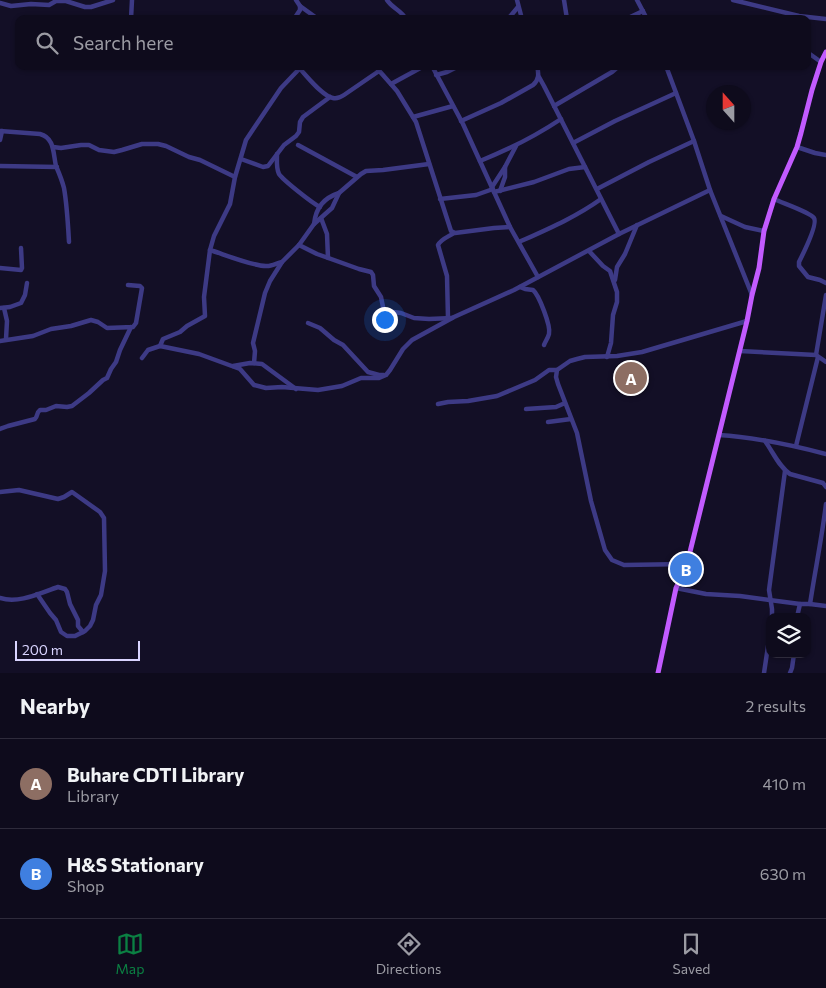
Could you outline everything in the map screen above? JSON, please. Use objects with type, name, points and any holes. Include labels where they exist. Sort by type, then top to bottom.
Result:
[{"type":"main road","points":[[658,673],[676,588],[687,564],[740,351],[759,268],[764,232],[774,200],[797,147],[812,90],[826,52]]},
{"type":"street","points":[[0,3],[11,6],[49,5],[56,0],[91,7],[114,0]]},
{"type":"street","points":[[131,15],[132,0]]},
{"type":"street","points":[[296,0],[300,6],[312,15]]},
{"type":"street","points":[[387,0],[404,15]]},
{"type":"street","points":[[517,0],[521,15]]},
{"type":"street","points":[[564,0],[566,15]]},
{"type":"street","points":[[637,0],[646,15]]},
{"type":"street","points":[[733,0],[795,15]]},
{"type":"street","points":[[297,15],[300,6]]},
{"type":"street","points":[[511,15],[518,7]]},
{"type":"street","points":[[634,15],[644,10]]},
{"type":"street","points":[[811,17],[826,19]]},
{"type":"street","points":[[811,55],[821,62]]},
{"type":"street","points":[[160,346],[163,339],[180,332],[204,316],[204,297],[210,250],[214,236],[230,204],[246,140],[281,88],[298,70]]},
{"type":"street","points":[[304,70],[322,92],[334,98],[339,98],[379,71],[404,101],[416,122],[449,228],[455,233]]},
{"type":"street","points":[[391,84],[417,70]]},
{"type":"street","points":[[434,70],[461,121],[510,227],[538,277]]},
{"type":"street","points":[[436,75],[451,70]]},
{"type":"street","points":[[538,70],[539,78],[619,234]]},
{"type":"street","points":[[554,106],[614,70]]},
{"type":"street","points":[[667,70],[710,190],[752,295]]},
{"type":"street","points":[[461,121],[518,94],[537,82],[539,78]]},
{"type":"street","points":[[572,143],[676,93]]},
{"type":"street","points":[[241,159],[265,166],[270,163],[299,132],[300,122],[303,117],[330,97]]},
{"type":"street","points":[[413,117],[453,106]]},
{"type":"street","points":[[480,161],[516,146],[561,119]]},
{"type":"street","points":[[0,140],[1,131],[45,135],[49,138],[65,194],[69,242]]},
{"type":"street","points":[[596,189],[694,141]]},
{"type":"street","points":[[53,147],[88,145],[98,150],[114,152],[142,144],[158,144],[200,160],[236,177]]},
{"type":"street","points":[[298,144],[357,177]]},
{"type":"street","points":[[493,189],[516,146]]},
{"type":"street","points":[[797,147],[826,155]]},
{"type":"street","points":[[277,154],[277,167],[280,176],[320,207]]},
{"type":"street","points":[[314,224],[324,201],[328,197],[339,193],[366,171],[429,164]]},
{"type":"street","points":[[0,166],[57,167]]},
{"type":"street","points":[[500,191],[505,177],[505,167]]},
{"type":"street","points":[[440,199],[476,195],[493,189],[500,191],[534,182],[569,169],[585,167]]},
{"type":"street","points":[[142,358],[148,350],[160,346],[199,354],[240,370],[254,385],[266,388],[282,387],[309,390],[342,386],[361,378],[379,378],[386,375],[403,349],[412,340],[451,318],[520,287],[619,234],[710,190]]},
{"type":"street","points":[[254,363],[255,351],[252,344],[267,288],[276,270],[299,245],[314,224],[332,208],[339,193]]},
{"type":"street","points":[[519,242],[568,220],[601,199]]},
{"type":"street","points":[[774,200],[800,210],[814,218],[815,225],[799,266],[808,277],[820,280],[826,284]]},
{"type":"street","points":[[721,216],[745,228],[764,232]]},
{"type":"street","points":[[321,218],[327,234],[328,258]]},
{"type":"street","points":[[614,281],[617,267],[625,254],[637,225]]},
{"type":"street","points":[[451,318],[447,276],[438,245],[445,238],[455,233],[510,227]]},
{"type":"street","points":[[299,245],[317,254],[371,272],[374,286],[381,297],[385,311],[414,318],[451,318]]},
{"type":"street","points":[[0,268],[21,270],[21,248]]},
{"type":"street","points":[[210,250],[263,266],[282,262]]},
{"type":"street","points":[[590,251],[610,271],[617,292],[617,302],[612,319],[612,335],[607,357]]},
{"type":"street","points":[[6,340],[7,321],[2,308],[21,303],[25,295],[27,283]]},
{"type":"street","points":[[0,341],[32,336],[51,329],[91,320],[107,328],[134,326],[142,289],[140,286],[128,285]]},
{"type":"street","points":[[520,287],[522,289],[534,290],[539,300],[549,329],[544,345]]},
{"type":"street","points":[[796,446],[817,356],[826,295]]},
{"type":"street","points":[[438,404],[497,396],[535,380],[549,370],[557,370],[570,361],[635,354],[747,321]]},
{"type":"street","points":[[308,324],[320,328],[343,345],[368,372],[386,375]]},
{"type":"street","points":[[0,429],[34,419],[40,410],[56,406],[69,407],[90,393],[102,381],[108,378],[130,327]]},
{"type":"street","points":[[740,351],[817,356],[826,362]]},
{"type":"street","points":[[231,366],[254,363],[262,364],[296,389]]},
{"type":"street","points":[[557,370],[558,384],[577,433],[597,525],[609,557],[615,562],[624,565],[687,564]]},
{"type":"street","points":[[526,408],[556,407],[565,403]]},
{"type":"street","points":[[548,422],[571,419]]},
{"type":"street","points":[[719,435],[796,446],[826,454]]},
{"type":"street","points":[[765,441],[785,471],[823,483],[826,488]]},
{"type":"street","points":[[772,613],[769,583],[785,471]]},
{"type":"street","points":[[0,492],[19,490],[58,499],[72,492],[102,514],[104,518],[105,571],[101,595],[90,626],[75,636],[67,636],[61,632],[56,620],[37,594]]},
{"type":"street","points":[[810,604],[826,504]]},
{"type":"street","points":[[0,598],[7,600],[19,599],[61,586],[65,588],[78,620],[78,626],[83,632]]},
{"type":"street","points":[[676,588],[697,593],[826,606]]},
{"type":"street","points":[[798,613],[800,604]]},
{"type":"street","points":[[764,673],[766,658]]},
{"type":"street","points":[[790,673],[793,658]]},
{"type":"place","name":"Buhare CDTI Library","points":[[631,378]]},
{"type":"place","name":"H&S Stationary","points":[[686,569]]}]
